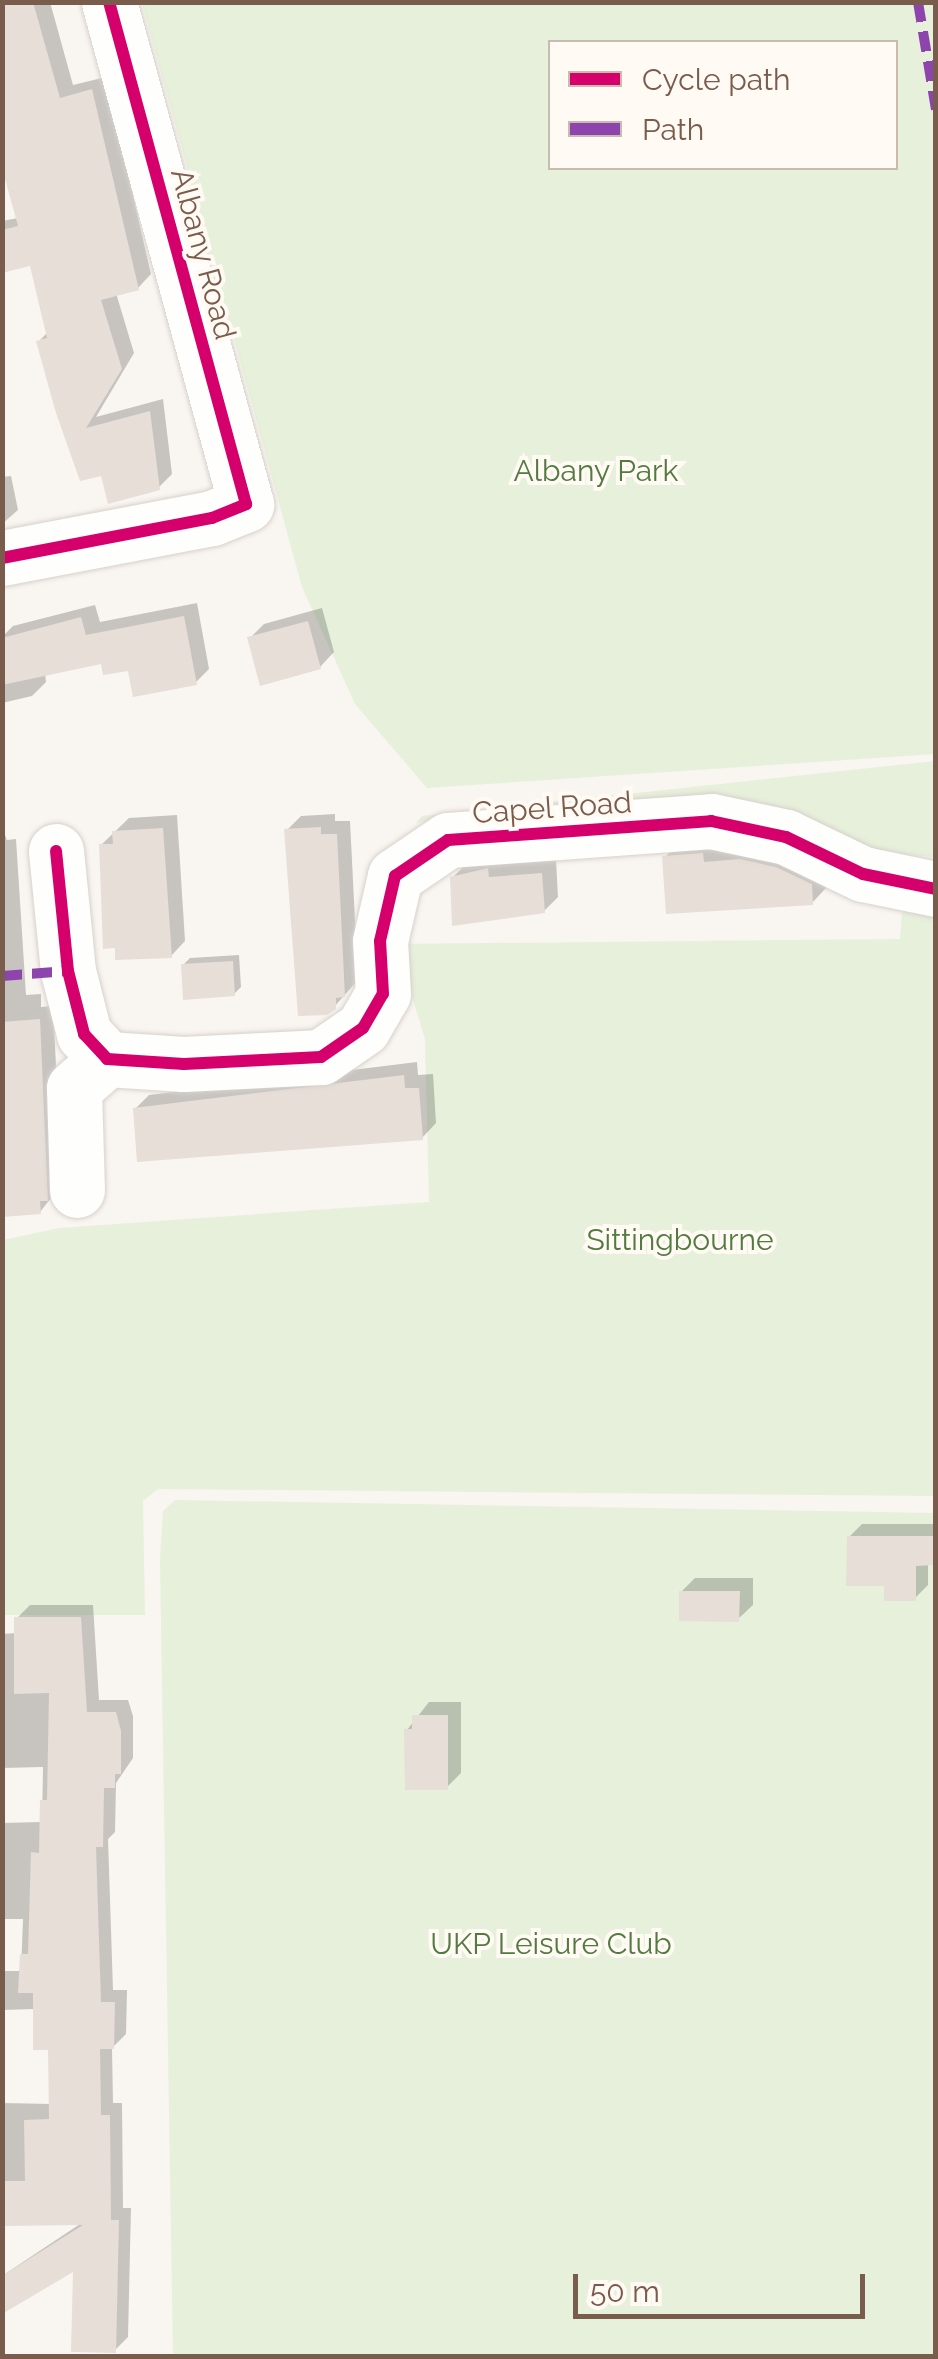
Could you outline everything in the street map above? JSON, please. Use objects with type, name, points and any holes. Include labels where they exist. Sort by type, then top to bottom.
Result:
[{"type":"street","name":"Albany Road","points":[[2,558],[235,512],[246,504],[108,2]]},
{"type":"street","name":"Capel Road","points":[[107,1059],[184,1064],[321,1056],[363,1028],[383,994],[380,940],[395,876],[448,840],[710,821],[786,837],[863,874],[936,890]]},
{"type":"street","points":[[56,851],[68,971],[84,1034],[107,1059],[74,1088],[77,1190]]},
{"type":"green space","name":"Albany Park","points":[[142,3],[935,3],[935,754],[427,788],[355,704],[302,587]]},
{"type":"green space","points":[[935,761],[935,857],[455,817],[416,823],[422,816]]},
{"type":"green space","name":"Sittingbourne","points":[[904,891],[935,908],[935,1496],[158,1489],[143,1501],[145,1615],[3,1615],[3,1240],[59,1228],[429,1202],[425,1039],[396,944],[900,939]]},
{"type":"green space","name":"UKP Leisure Club","points":[[175,1500],[935,1513],[935,2356],[173,2356],[160,1559],[163,1511]]},
{"type":"building","points":[[2,2],[33,2],[60,98],[92,89],[139,290],[101,300],[122,369],[86,428],[150,411],[160,490],[108,504],[101,476],[80,481],[56,413],[36,341],[47,338],[30,266],[2,273],[2,230],[18,226],[2,168]]},
{"type":"building","points":[[184,616],[197,685],[133,697],[128,671],[103,675],[101,664],[2,685],[2,638],[81,617],[86,635]]},
{"type":"building","points":[[308,621],[321,669],[260,686],[247,637]]},
{"type":"building","points":[[321,827],[321,834],[337,834],[345,997],[336,998],[336,1009],[327,1015],[298,1016],[284,829]]},
{"type":"building","points":[[163,828],[172,958],[115,960],[115,948],[103,949],[99,844],[113,844],[112,831]]},
{"type":"building","points":[[703,853],[704,862],[740,859],[776,867],[812,884],[813,905],[666,914],[662,856]]},
{"type":"building","points":[[488,868],[489,877],[542,873],[545,913],[452,926],[450,877]]},
{"type":"building","points":[[233,961],[235,996],[183,1000],[181,964]]},
{"type":"building","points":[[40,1019],[48,1201],[40,1201],[41,1214],[2,1217],[2,1022]]},
{"type":"building","points":[[404,1075],[405,1088],[419,1088],[423,1140],[137,1162],[133,1108]]},
{"type":"building","points":[[847,1536],[936,1536],[936,1565],[916,1566],[916,1601],[884,1601],[884,1586],[846,1586]]},
{"type":"building","points":[[679,1591],[740,1591],[739,1622],[679,1621]]},
{"type":"building","points":[[14,1617],[81,1617],[87,1712],[116,1712],[121,1731],[121,1774],[115,1774],[115,1788],[104,1788],[103,1847],[96,1847],[101,2002],[115,2002],[114,2049],[100,2049],[101,2115],[110,2115],[111,2220],[119,2220],[116,2353],[71,2352],[73,2272],[2,2314],[2,2276],[83,2225],[2,2226],[2,2181],[25,2181],[24,2120],[49,2119],[48,2050],[33,2050],[33,1993],[18,1993],[20,1954],[28,1954],[31,1852],[39,1853],[40,1800],[47,1800],[49,1693],[14,1694]]},
{"type":"building","points":[[412,1715],[448,1715],[448,1790],[405,1790],[404,1729],[412,1729]]},
{"type":"marked path","points":[[918,2],[936,109]]},
{"type":"marked path","points":[[2,976],[68,971]]},
{"type":"cycle path","points":[[2,558],[212,518],[246,504],[109,2]]},
{"type":"cycle path","points":[[56,851],[68,971],[84,1034],[107,1059],[184,1064],[321,1057],[363,1028],[383,994],[380,941],[395,876],[448,840],[711,821],[786,837],[863,874],[936,889]]}]
